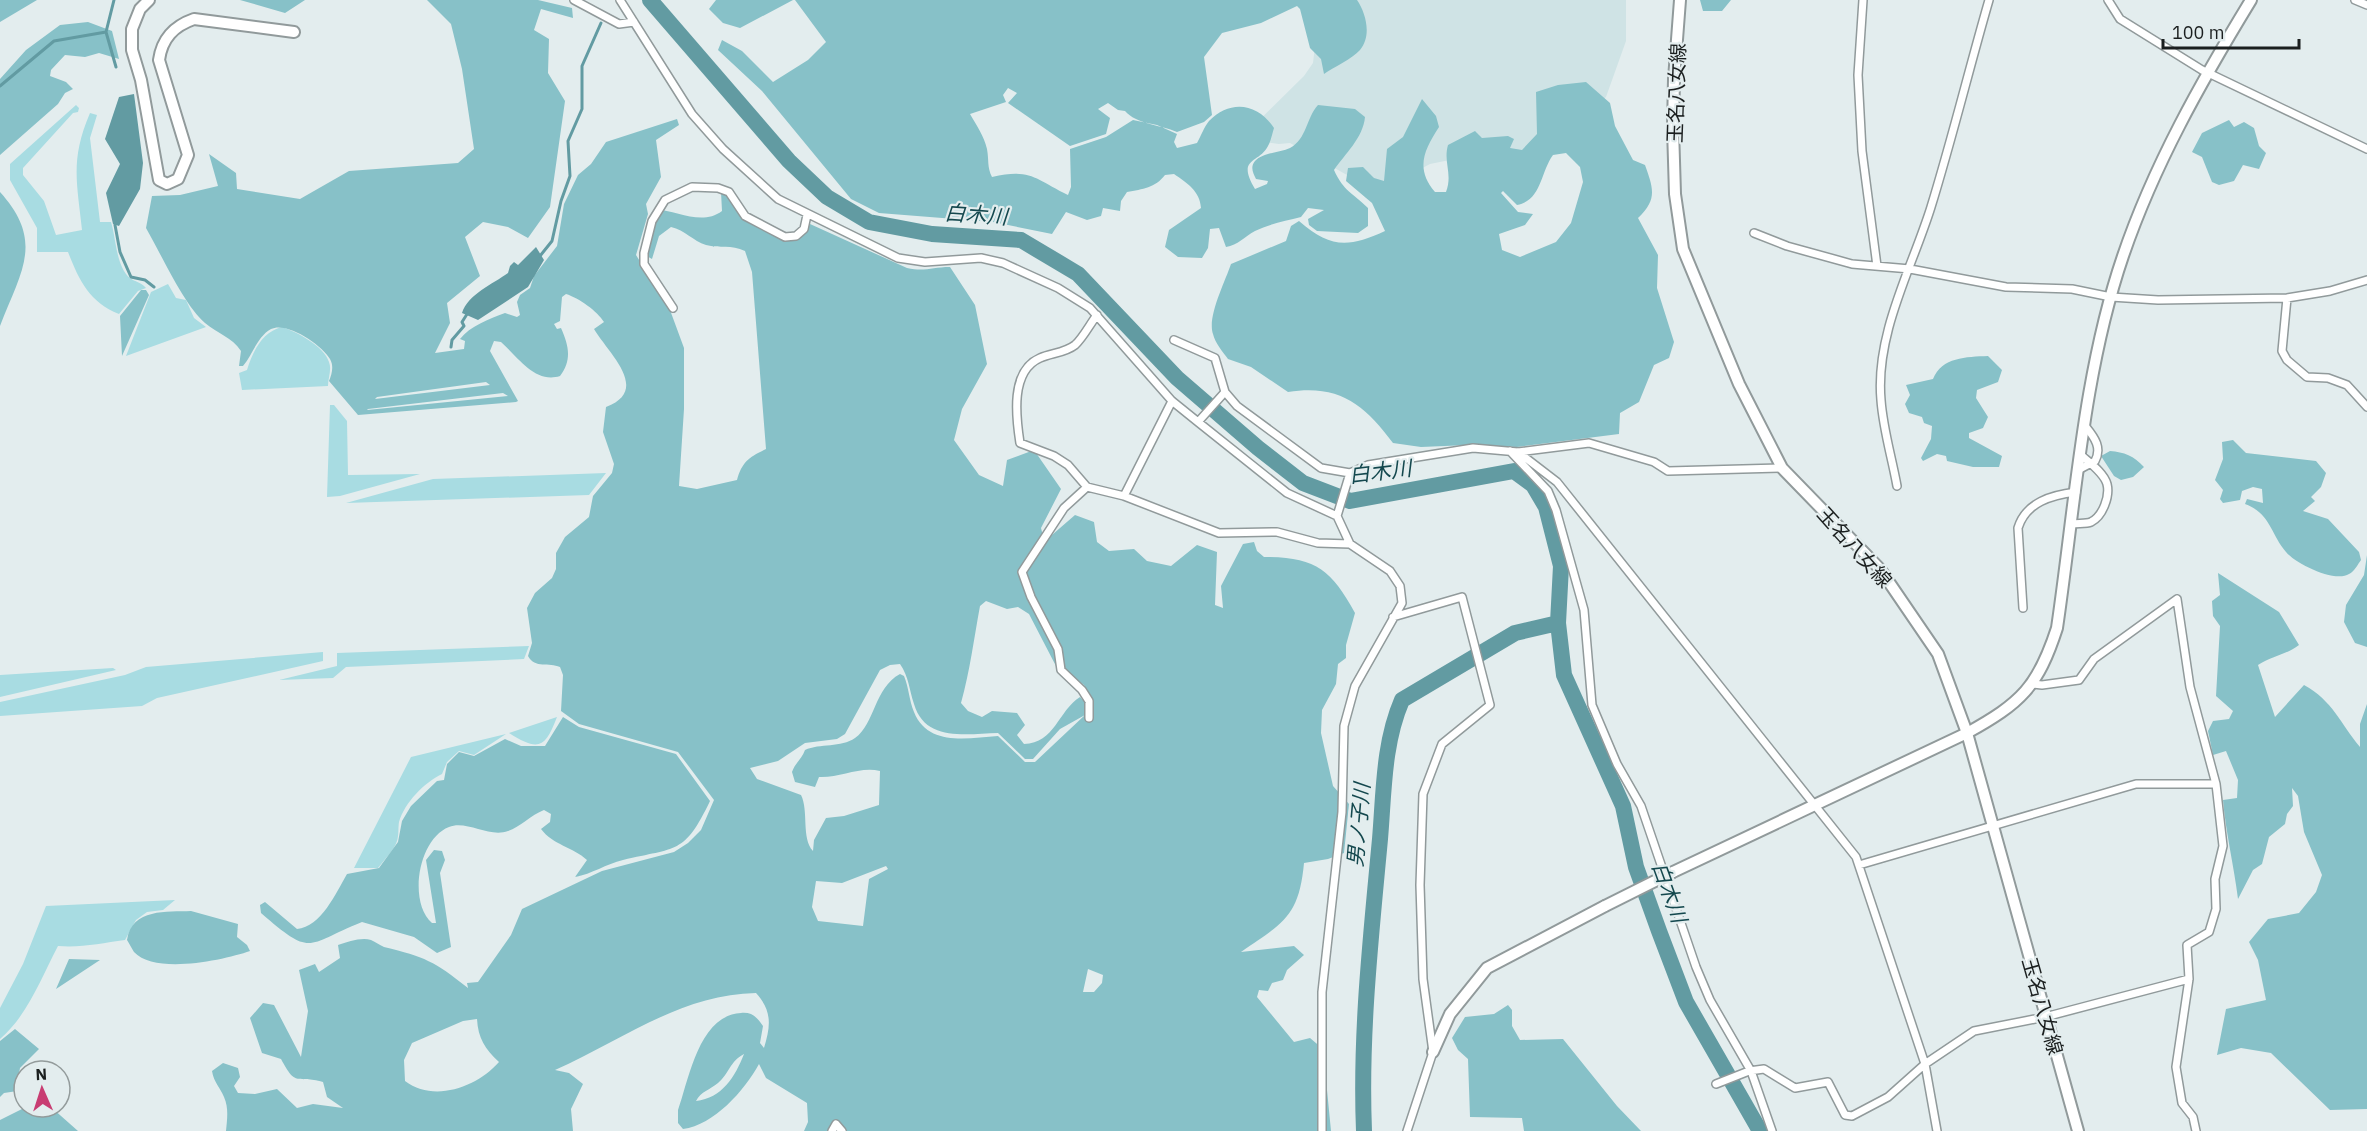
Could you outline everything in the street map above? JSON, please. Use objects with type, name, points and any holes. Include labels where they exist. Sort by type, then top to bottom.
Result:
[{"type":"street","points":[[149,0],[140,9],[132,29],[132,50],[141,80],[159,180],[167,184],[178,179],[188,155],[159,60],[161,48],[168,36],[179,25],[194,19],[294,32]]},
{"type":"street","points":[[574,0],[619,24],[634,22]]},
{"type":"street","points":[[620,0],[703,128],[778,199],[898,258],[925,262],[981,258],[1003,262],[1058,288],[1097,315],[1172,401],[1198,422],[1287,492],[1338,512]]},
{"type":"street","name":"玉名八女線","points":[[1680,0],[1673,128],[1675,194],[1683,249],[1739,384],[1782,468],[1880,569],[1938,654],[1967,733],[2078,1131]]},
{"type":"street","points":[[1863,0],[1858,75],[1862,151],[1868,182],[1877,266]]},
{"type":"street","points":[[1898,486],[1881,399],[1887,338],[1895,300],[1910,269],[1931,207],[1989,0]]},
{"type":"street","points":[[2108,0],[2120,19],[2207,73],[2367,149]]},
{"type":"street","points":[[1407,1131],[1433,1052],[1450,1014],[1487,968],[1672,872],[1967,733],[2004,712],[2033,684],[2047,658],[2057,628],[2086,427],[2111,297],[2133,228],[2161,161],[2207,73],[2251,0]]},
{"type":"street","points":[[2355,0],[2367,5]]},
{"type":"street","points":[[673,308],[644,264],[644,253],[652,220],[665,200],[692,187],[718,188],[729,192],[745,216],[785,237],[796,236],[804,229],[807,215]]},
{"type":"street","points":[[1754,233],[1834,261],[1910,269],[2006,287],[2072,289],[2111,297],[2158,300],[2287,298],[2330,291],[2367,280]]},
{"type":"street","points":[[2287,298],[2282,351],[2287,360],[2307,377],[2328,378],[2347,385],[2367,408]]},
{"type":"street","points":[[1097,315],[1076,344],[1033,362],[1021,380],[1017,400],[1020,443],[1054,456],[1068,465],[1087,487],[1124,496],[1219,533],[1277,532],[1318,543],[1350,544],[1390,571],[1400,586],[1402,603],[1355,686],[1344,726],[1342,812],[1322,992],[1322,1131]]},
{"type":"street","points":[[1174,340],[1215,358],[1222,393],[1321,468],[1350,473],[1368,465],[1473,448],[1514,452],[1589,443],[1654,462],[1668,471],[1782,468]]},
{"type":"street","points":[[1198,422],[1222,393]]},
{"type":"street","points":[[1124,496],[1172,401]]},
{"type":"street","points":[[2080,469],[2091,464],[2098,452],[2097,442],[2086,427]]},
{"type":"street","points":[[1514,452],[1557,482],[1813,806],[1856,857],[1925,1064],[1937,1131]]},
{"type":"street","points":[[1514,452],[1548,491],[1556,510],[1584,610],[1592,705],[1617,764],[1641,806],[1710,1000],[1750,1071],[1772,1131]]},
{"type":"street","points":[[2072,524],[2090,522],[2098,516],[2106,502],[2107,482],[2082,456]]},
{"type":"street","points":[[1350,473],[1338,512],[1350,544]]},
{"type":"street","points":[[1087,487],[1064,508],[1023,572],[1031,597],[1058,649],[1061,670],[1082,690],[1089,701],[1089,718]]},
{"type":"street","points":[[2023,608],[2018,528],[2021,519],[2031,508],[2045,499],[2077,492]]},
{"type":"street","points":[[1393,616],[1462,597],[1490,705],[1442,744],[1423,794],[1420,885],[1423,967],[1433,1052]]},
{"type":"street","points":[[2033,684],[2042,686],[2079,680],[2094,659],[2177,599],[2190,687],[2216,784],[2223,846],[2215,879],[2216,909],[2209,932],[2187,945],[2189,979],[2176,1067],[2182,1103],[2193,1117],[2196,1131]]},
{"type":"street","points":[[1859,865],[2136,784],[2216,784]]},
{"type":"street","points":[[1716,1084],[1750,1071],[1764,1069],[1795,1088],[1828,1082],[1845,1115],[1852,1116],[1888,1097],[1925,1064],[1974,1031],[2046,1017],[2189,979]]},
{"type":"street","points":[[832,1131],[836,1124],[842,1131]]},
{"type":"shaded area","points":[[0,0],[37,0],[0,22]]},
{"type":"shaded area","points":[[240,0],[305,0],[285,13]]},
{"type":"shaded area","points":[[427,0],[538,0],[572,8],[573,18],[541,9],[534,30],[549,39],[548,73],[565,101],[550,207],[528,238],[508,227],[483,222],[465,237],[480,276],[447,303],[450,323],[435,353],[464,349],[465,341],[460,339],[469,330],[486,320],[505,313],[517,317],[520,315],[517,302],[520,295],[530,288],[534,276],[557,246],[564,204],[578,175],[591,164],[606,142],[677,119],[679,125],[656,140],[661,177],[646,204],[648,214],[636,255],[670,310],[684,348],[684,409],[679,486],[697,489],[737,480],[747,461],[766,449],[752,272],[745,251],[706,245],[671,227],[659,236],[652,259],[645,255],[655,209],[698,217],[714,215],[722,211],[721,192],[730,195],[739,212],[786,239],[797,237],[807,231],[810,224],[907,268],[950,267],[975,305],[987,364],[962,409],[954,440],[979,475],[1003,486],[1007,460],[1034,450],[1061,489],[1041,528],[1043,536],[1020,573],[1056,650],[1057,668],[1029,614],[1018,607],[1007,609],[986,601],[980,606],[961,703],[968,711],[982,717],[992,711],[1017,713],[1025,725],[1017,735],[1024,744],[1043,738],[1080,697],[1085,702],[1088,695],[1084,685],[1062,668],[1059,648],[1033,597],[1025,573],[1045,541],[1075,515],[1094,522],[1097,542],[1109,551],[1134,549],[1147,561],[1171,566],[1197,545],[1217,552],[1215,605],[1223,608],[1221,586],[1243,544],[1254,542],[1257,551],[1264,557],[1309,563],[1320,568],[1338,586],[1355,613],[1346,645],[1346,658],[1338,664],[1336,684],[1322,710],[1321,733],[1333,786],[1349,804],[1344,853],[1328,859],[1304,863],[1298,896],[1286,917],[1241,952],[1294,946],[1304,955],[1287,970],[1283,980],[1272,983],[1268,991],[1259,990],[1257,997],[1294,1042],[1310,1038],[1323,1049],[1331,1131],[804,1131],[808,1122],[807,1103],[766,1078],[759,1064],[737,1095],[717,1114],[695,1126],[683,1129],[678,1123],[678,1110],[698,1051],[715,1025],[727,1016],[741,1013],[751,1014],[763,1026],[760,1043],[764,1048],[769,1019],[765,1006],[756,993],[729,995],[677,1010],[555,1070],[569,1073],[583,1084],[571,1109],[573,1131],[226,1131],[227,1105],[212,1071],[223,1063],[238,1068],[240,1077],[234,1086],[238,1093],[255,1094],[277,1089],[297,1108],[313,1104],[343,1108],[327,1097],[323,1082],[298,1079],[291,1074],[281,1059],[262,1053],[250,1018],[263,1003],[274,1005],[301,1057],[308,1011],[299,970],[315,964],[319,972],[340,958],[338,945],[367,939],[384,947],[429,961],[468,988],[467,983],[478,982],[511,935],[522,909],[602,871],[674,852],[688,843],[701,830],[714,800],[678,752],[579,724],[561,711],[563,675],[560,667],[538,664],[528,656],[532,643],[527,608],[535,593],[552,578],[556,569],[556,553],[565,537],[589,517],[593,496],[612,473],[614,464],[603,432],[606,407],[619,400],[625,391],[626,381],[616,360],[594,329],[604,322],[597,314],[571,296],[566,294],[562,297],[560,321],[554,324],[557,329],[561,328],[566,341],[568,359],[560,376],[551,377],[535,373],[501,342],[494,341],[490,351],[518,401],[516,402],[358,415],[329,381],[332,364],[326,353],[295,331],[278,327],[266,332],[243,366],[239,366],[241,351],[233,342],[210,327],[197,315],[181,292],[146,228],[152,196],[180,195],[218,186],[209,154],[236,173],[237,189],[300,199],[349,171],[458,163],[474,149],[462,69],[451,24]],"holes":[[[486,382],[490,385],[375,399]],[[503,393],[508,396],[367,410]],[[900,664],[919,716],[927,725],[948,733],[998,733],[1025,759],[1033,759],[1060,729],[1085,715],[1035,762],[1025,762],[998,736],[962,739],[939,736],[929,731],[920,723],[914,712],[906,681],[900,674],[885,688],[862,732],[843,743],[805,750],[793,769],[795,782],[815,787],[819,777],[865,770],[880,771],[879,805],[844,816],[826,818],[814,840],[813,851],[807,839],[805,809],[801,795],[757,779],[750,768],[778,761],[805,743],[837,739],[845,734],[880,670],[890,665]],[[886,866],[888,869],[869,879],[863,926],[818,921],[812,907],[816,881],[842,883]],[[1088,969],[1103,975],[1102,983],[1094,992],[1083,992]],[[477,1019],[483,1043],[499,1062],[479,1079],[467,1085],[455,1089],[429,1091],[416,1088],[405,1081],[404,1060],[412,1043],[463,1021]],[[744,1054],[726,1085],[713,1096],[696,1101],[700,1095],[722,1079],[736,1060]]]},
{"type":"shaded area","points":[[716,0],[793,0],[740,28],[723,23],[709,9]]},
{"type":"shaded area","points":[[795,0],[1357,0],[1363,11],[1367,31],[1364,44],[1352,57],[1324,74],[1321,59],[1310,48],[1300,9],[1297,6],[1261,23],[1222,33],[1204,57],[1212,115],[1204,122],[1177,132],[1162,127],[1177,134],[1174,142],[1177,148],[1197,143],[1209,121],[1226,109],[1243,107],[1260,113],[1274,128],[1271,140],[1264,152],[1248,166],[1250,179],[1255,189],[1267,184],[1268,181],[1256,179],[1252,168],[1253,163],[1262,156],[1286,150],[1296,144],[1318,105],[1355,109],[1365,117],[1364,125],[1353,145],[1334,170],[1345,187],[1368,208],[1368,226],[1358,233],[1317,231],[1309,225],[1308,219],[1324,210],[1308,208],[1301,217],[1260,229],[1238,243],[1226,247],[1219,228],[1210,229],[1208,248],[1202,258],[1178,257],[1165,247],[1169,230],[1201,208],[1195,192],[1174,174],[1165,175],[1157,183],[1148,187],[1127,192],[1121,201],[1120,211],[1103,208],[1101,216],[1087,220],[1066,212],[1052,234],[993,222],[879,213],[851,199],[762,91],[718,50],[722,40],[742,51],[773,82],[808,60],[826,42]],"holes":[[[1008,88],[1017,93],[1008,103],[1070,146],[1106,134],[1110,118],[1098,109],[1108,103],[1146,123],[1133,120],[1106,137],[1070,149],[1071,187],[1068,195],[1040,180],[1024,175],[992,177],[986,144],[970,114],[1006,102],[1003,95]]]},
{"type":"shaded area","points":[[1300,0],[1626,0],[1626,41],[1606,97],[1562,136],[1527,154],[1489,152],[1430,164],[1366,198],[1347,175],[1290,143],[1279,144],[1240,139],[1304,76],[1313,63],[1315,46]]},
{"type":"shaded area","points":[[1700,0],[1731,0],[1722,11],[1703,11]]},
{"type":"shaded area","points":[[88,22],[112,31],[119,59],[99,53],[85,57],[65,55],[51,70],[50,76],[66,82],[73,89],[65,93],[58,104],[0,155],[0,79],[26,50],[60,25]]},
{"type":"shaded area","points":[[1586,82],[1610,103],[1615,126],[1633,160],[1645,165],[1652,187],[1649,205],[1638,218],[1658,255],[1657,288],[1674,342],[1669,358],[1654,365],[1639,402],[1620,413],[1619,434],[1517,447],[1468,445],[1421,447],[1393,443],[1372,417],[1349,400],[1322,391],[1288,392],[1251,367],[1228,359],[1215,341],[1212,318],[1231,264],[1286,241],[1291,226],[1299,221],[1320,236],[1340,243],[1372,237],[1385,231],[1372,203],[1346,181],[1348,168],[1363,167],[1374,178],[1384,181],[1387,149],[1403,137],[1422,99],[1436,116],[1439,127],[1426,152],[1425,175],[1435,192],[1446,192],[1449,179],[1448,145],[1475,131],[1482,138],[1508,136],[1514,139],[1510,148],[1522,150],[1537,134],[1536,92],[1558,85]],"holes":[[[1566,153],[1580,167],[1583,182],[1571,223],[1556,242],[1520,257],[1502,250],[1499,234],[1525,225],[1533,214],[1518,212],[1501,193],[1503,191],[1517,205],[1531,198],[1540,185],[1553,155]]]},
{"type":"shaded area","points":[[134,94],[143,163],[140,189],[119,226],[113,224],[106,193],[120,164],[105,139],[119,97]]},
{"type":"shaded area","points":[[76,105],[79,108],[78,112],[73,113],[23,168],[23,175],[44,201],[56,235],[82,230],[77,184],[77,158],[90,113],[97,115],[90,138],[100,222],[111,222],[117,252],[125,273],[146,288],[138,291],[119,314],[100,303],[86,289],[68,252],[37,252],[37,228],[10,180],[10,164]]},
{"type":"shaded area","points":[[2229,120],[2234,127],[2244,122],[2254,128],[2259,146],[2266,153],[2259,169],[2243,165],[2234,181],[2219,185],[2212,182],[2202,157],[2192,152],[2202,133]]},
{"type":"shaded area","points":[[0,192],[14,210],[22,226],[25,257],[0,326]]},
{"type":"shaded area","points":[[536,247],[544,260],[528,287],[478,320],[462,313],[475,295],[508,273],[514,262],[518,265]]},
{"type":"shaded area","points":[[168,284],[176,298],[186,300],[194,318],[206,327],[126,356],[151,292]]},
{"type":"shaded area","points":[[141,290],[146,290],[149,295],[122,356],[120,316]]},
{"type":"shaded area","points":[[282,327],[309,340],[322,350],[330,368],[328,386],[242,390],[239,373],[247,370],[259,343],[269,333]]},
{"type":"shaded area","points":[[1988,356],[2002,370],[1998,382],[1977,390],[1976,398],[1988,417],[1983,428],[1969,433],[1969,438],[2002,456],[1999,467],[1973,467],[1947,461],[1946,456],[1937,454],[1923,461],[1921,458],[1931,439],[1932,426],[1924,423],[1922,417],[1909,413],[1905,404],[1910,395],[1906,385],[1933,379],[1942,366],[1949,362]]},
{"type":"shaded area","points":[[330,405],[334,405],[347,421],[348,475],[420,474],[340,496],[327,497]]},
{"type":"shaded area","points":[[2233,440],[2246,453],[2316,461],[2326,473],[2321,487],[2311,497],[2315,501],[2303,511],[2328,519],[2359,552],[2361,560],[2353,572],[2343,576],[2326,574],[2307,567],[2291,557],[2260,513],[2245,504],[2247,499],[2263,503],[2262,489],[2253,487],[2242,491],[2240,500],[2223,503],[2220,499],[2223,490],[2215,480],[2223,459],[2222,442]]},
{"type":"shaded area","points":[[2110,451],[2129,455],[2144,467],[2133,477],[2121,480],[2114,476],[2101,456]]},
{"type":"shaded area","points":[[606,473],[589,495],[346,503],[433,479]]},
{"type":"shaded area","points":[[2367,555],[2367,647],[2355,643],[2344,622],[2346,605],[2364,575]]},
{"type":"shaded area","points":[[2218,573],[2279,612],[2299,645],[2258,665],[2275,717],[2304,685],[2329,705],[2360,747],[2360,724],[2367,704],[2367,1109],[2330,1110],[2271,1053],[2241,1048],[2217,1055],[2226,1009],[2266,1000],[2258,960],[2249,942],[2268,919],[2299,913],[2316,892],[2322,875],[2304,832],[2298,796],[2292,788],[2293,806],[2287,814],[2285,824],[2269,837],[2262,864],[2253,870],[2238,899],[2223,800],[2237,798],[2238,780],[2226,751],[2213,755],[2208,731],[2213,721],[2229,719],[2233,711],[2216,696],[2220,626],[2213,616],[2212,601],[2220,595]]},
{"type":"shaded area","points":[[529,646],[524,659],[346,667],[333,678],[279,680],[337,666],[337,653]]},
{"type":"shaded area","points":[[323,652],[323,661],[157,698],[142,706],[0,716],[0,702],[125,675],[146,667]]},
{"type":"shaded area","points":[[113,668],[116,670],[0,697],[0,675]]},
{"type":"shaded area","points":[[557,717],[549,735],[540,744],[527,743],[509,733]]},
{"type":"shaded area","points":[[563,717],[579,727],[676,754],[710,801],[701,819],[685,840],[667,850],[617,862],[575,877],[587,860],[551,839],[541,829],[550,822],[551,814],[544,810],[501,833],[456,825],[449,827],[438,834],[430,844],[420,872],[420,901],[432,923],[436,923],[426,860],[434,850],[442,851],[445,860],[440,873],[451,947],[437,953],[414,937],[362,922],[319,941],[301,942],[291,937],[261,913],[260,905],[265,902],[297,929],[306,927],[327,908],[347,874],[379,868],[398,842],[402,821],[411,806],[437,781],[444,780],[447,764],[459,752],[474,756],[505,739],[521,746],[545,746]]},
{"type":"shaded area","points":[[506,734],[474,755],[459,751],[447,762],[442,774],[429,782],[410,800],[399,822],[396,844],[378,868],[354,868],[411,757]]},
{"type":"shaded area","points":[[175,900],[163,910],[147,912],[136,920],[125,940],[83,946],[58,946],[26,1007],[0,1039],[0,1008],[23,964],[46,906]]},
{"type":"shaded area","points":[[191,911],[238,924],[237,937],[247,945],[250,951],[190,964],[157,963],[144,959],[134,952],[127,940],[130,930],[143,917],[162,912]]},
{"type":"shaded area","points":[[69,959],[100,960],[56,989]]},
{"type":"shaded area","points":[[1508,1005],[1512,1010],[1512,1026],[1520,1040],[1563,1039],[1617,1106],[1641,1131],[1524,1131],[1522,1118],[1470,1117],[1468,1059],[1458,1050],[1452,1038],[1465,1017],[1494,1014]]},
{"type":"shaded area","points":[[15,1029],[39,1049],[29,1059],[12,1059],[12,1092],[4,1093],[0,1097],[0,1041]]},
{"type":"shaded area","points":[[12,1114],[12,1119],[64,1119],[78,1131],[0,1131],[0,1120]]},
{"type":"waterway","points":[[0,86],[54,41],[106,32],[114,0]]},
{"type":"waterway","name":"白木川","points":[[650,0],[789,161],[827,197],[869,222],[932,234],[1021,240],[1078,274],[1177,378],[1258,448],[1303,483],[1350,501],[1514,471],[1533,485],[1546,507],[1561,566],[1558,623],[1564,675],[1623,806],[1636,867],[1686,1002],[1760,1131]]},
{"type":"waterway","points":[[540,256],[552,241],[561,201],[570,176],[568,141],[582,109],[582,66],[601,23]]},
{"type":"waterway","points":[[106,32],[116,67]]},
{"type":"waterway","points":[[115,225],[120,252],[131,277],[145,280],[154,287]]},
{"type":"waterway","points":[[451,347],[452,340],[464,326],[462,322],[469,311]]},
{"type":"waterway","name":"男ノ子川","points":[[1364,1131],[1365,1022],[1384,786],[1391,734],[1402,700],[1515,633],[1558,623]]}]
